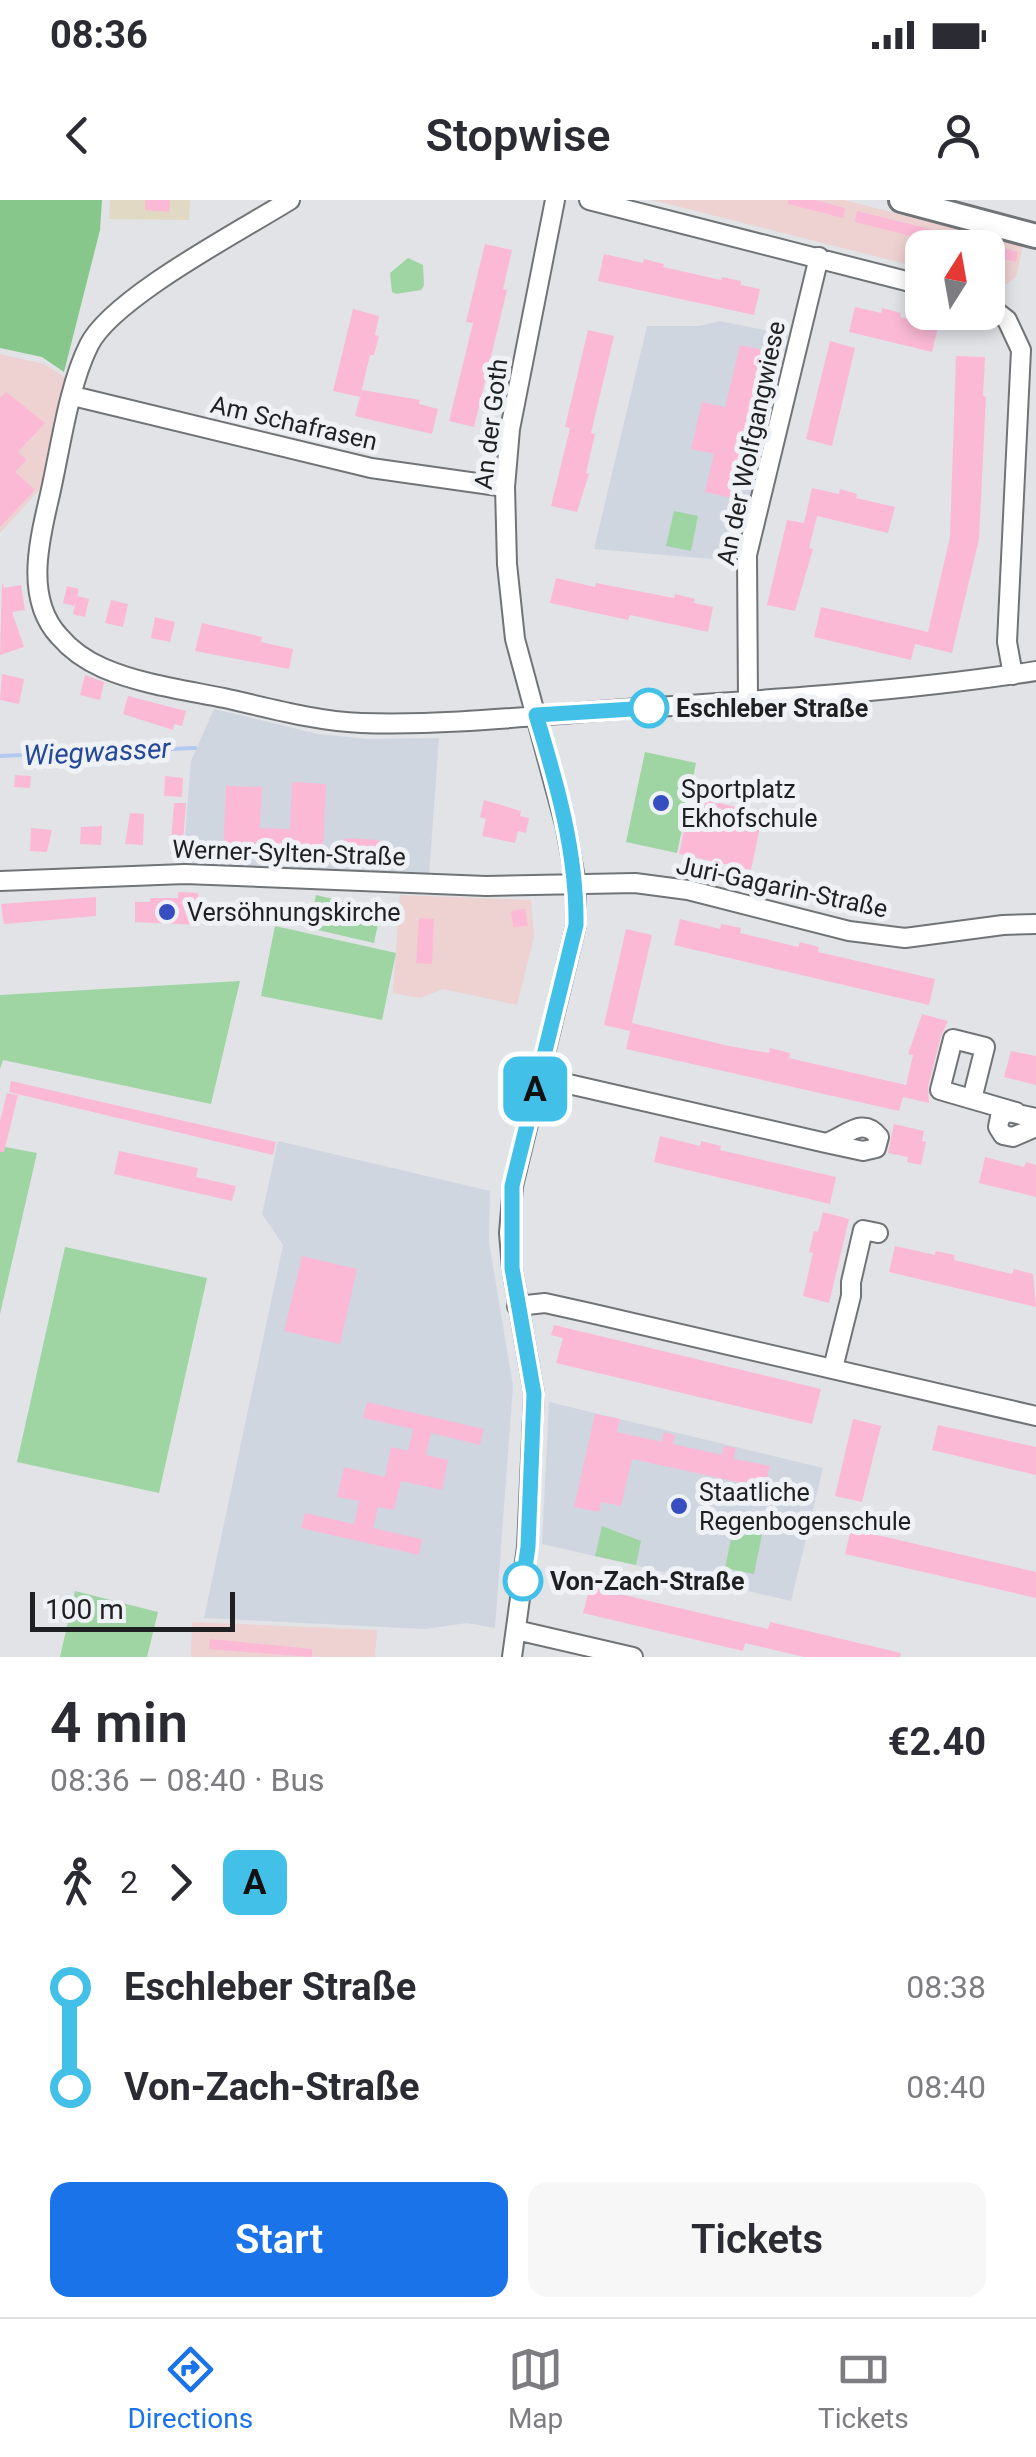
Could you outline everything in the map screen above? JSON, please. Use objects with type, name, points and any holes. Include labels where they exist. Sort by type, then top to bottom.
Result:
[{"type":"main road","points":[[901,200],[1036,236]]},
{"type":"street","points":[[290,200],[140,293],[108,319],[90,344],[73,396],[40,538],[38,563],[39,602],[60,637],[78,653],[103,668],[162,686],[328,719],[383,723],[748,701],[949,684],[1036,671]]},
{"type":"street","name":"An der Goth","points":[[536,715],[516,639],[507,564],[505,487],[510,429],[555,200]]},
{"type":"street","points":[[589,200],[905,281]]},
{"type":"street","name":"An der Wolfgangwiese","points":[[748,701],[748,555],[819,258]]},
{"type":"street","points":[[1005,318],[1021,350],[1007,642],[1013,675]]},
{"type":"street","name":"Am Schafrasen","points":[[73,396],[372,468],[505,487]]},
{"type":"street","points":[[512,1657],[528,1547],[534,1394],[510,1234],[512,1186],[576,925],[576,884],[553,770],[536,715]]},
{"type":"street","name":"Werner-Sylten-Straße","points":[[0,881],[185,874],[486,886],[576,884]]},
{"type":"street","name":"Juri-Gagarin-Straße","points":[[576,884],[635,883],[682,889],[849,931],[905,938],[1036,924]]},
{"type":"street","points":[[972,1098],[985,1047],[952,1039],[940,1090],[1036,1118]]},
{"type":"street","points":[[538,1078],[826,1143]]},
{"type":"street","points":[[1016,1112],[1000,1117],[998,1127],[1003,1135],[1013,1137],[1036,1127]]},
{"type":"street","points":[[833,1368],[863,1230],[878,1233]]},
{"type":"street","points":[[518,1306],[545,1303],[1036,1416]]},
{"type":"street","points":[[516,1630],[633,1657]]},
{"type":"shaded area","points":[[110,200],[190,200],[189,220],[109,219]]},
{"type":"shaded area","points":[[652,200],[844,200],[961,230],[905,230],[905,264]]},
{"type":"shaded area","points":[[1005,241],[1023,246],[1016,277],[1005,285]]},
{"type":"shaded area","points":[[720,321],[788,335],[736,561],[594,549],[647,326],[699,326]]},
{"type":"shaded area","points":[[0,354],[44,364],[68,379],[43,486],[0,533]]},
{"type":"shaded area","points":[[214,709],[318,734],[368,739],[439,738],[429,876],[183,863],[191,761]]},
{"type":"shaded area","points":[[400,895],[531,900],[534,937],[517,1005],[443,989],[420,998],[393,993]]},
{"type":"shaded area","points":[[278,1141],[490,1191],[489,1242],[513,1386],[495,1628],[467,1623],[425,1629],[204,1618],[283,1245],[262,1214]]},
{"type":"shaded area","name":"Staatliche Regenbogenschule","points":[[549,1402],[823,1468],[791,1601],[542,1544]]},
{"type":"shaded area","points":[[192,1622],[377,1630],[375,1657],[191,1657]]},
{"type":"green space","points":[[0,200],[102,200],[100,230],[64,372],[42,357],[0,348]]},
{"type":"green space","points":[[408,258],[423,265],[424,285],[421,290],[396,294],[392,292],[390,273]]},
{"type":"green space","points":[[674,511],[698,516],[691,551],[666,546]]},
{"type":"green space","name":"Sportplatz Ekhofschule","points":[[645,752],[696,763],[677,853],[626,842]]},
{"type":"green space","points":[[316,895],[381,910],[374,943],[309,928]]},
{"type":"green space","points":[[275,926],[396,953],[382,1020],[261,996]]},
{"type":"green space","points":[[240,981],[211,1104],[3,1060],[0,1069],[0,995]]},
{"type":"green space","points":[[0,1146],[37,1153],[0,1314]]},
{"type":"green space","points":[[65,1247],[207,1278],[159,1493],[17,1462]]},
{"type":"green space","points":[[735,1519],[764,1525],[754,1574],[725,1568]]},
{"type":"green space","points":[[602,1526],[641,1541],[636,1565],[595,1556]]},
{"type":"green space","points":[[75,1591],[158,1612],[147,1657],[60,1657]]},
{"type":"building","points":[[145,200],[170,200],[169,212],[145,210]]},
{"type":"building","points":[[788,200],[815,200],[845,208],[843,218],[788,204]]},
{"type":"building","points":[[857,211],[934,230],[905,230],[905,235],[855,222]]},
{"type":"building","points":[[485,244],[512,250],[503,289],[507,290],[474,427],[449,421],[473,323],[466,322]]},
{"type":"building","points":[[1005,249],[1018,252],[1016,262],[1005,259]]},
{"type":"building","points":[[604,254],[741,281],[741,285],[760,289],[754,315],[598,281]]},
{"type":"building","points":[[855,307],[901,313],[905,330],[937,330],[932,352],[849,332]]},
{"type":"building","points":[[353,309],[379,316],[375,335],[379,336],[360,397],[333,391]]},
{"type":"building","points":[[588,330],[614,336],[591,433],[595,434],[586,473],[589,474],[577,512],[551,506]]},
{"type":"building","points":[[830,341],[855,348],[832,446],[806,439]]},
{"type":"building","points":[[740,345],[767,351],[732,498],[705,492],[714,454],[691,449],[702,402],[725,407]]},
{"type":"building","points":[[956,356],[985,357],[986,397],[979,539],[952,653],[915,644],[911,660],[814,637],[821,607],[928,632],[950,537]]},
{"type":"building","points":[[362,390],[420,400],[419,404],[438,409],[432,434],[355,416]]},
{"type":"building","points":[[6,392],[45,423],[18,452],[27,460],[15,472],[35,490],[0,527],[0,398]]},
{"type":"building","points":[[812,488],[839,494],[840,489],[857,494],[856,498],[895,507],[888,533],[817,516],[809,548],[813,549],[795,611],[767,605],[787,520],[804,523]]},
{"type":"building","points":[[556,578],[595,587],[596,583],[695,599],[694,603],[713,607],[708,632],[550,603]]},
{"type":"building","points":[[2,582],[4,588],[21,585],[25,610],[12,612],[24,647],[0,655]]},
{"type":"building","points":[[67,586],[79,589],[77,596],[89,599],[85,617],[73,614],[76,600],[74,606],[63,603]]},
{"type":"building","points":[[111,600],[128,604],[123,627],[105,623]]},
{"type":"building","points":[[155,617],[175,622],[170,642],[151,638]]},
{"type":"building","points":[[202,623],[262,637],[261,642],[293,649],[289,669],[195,651]]},
{"type":"building","points":[[2,674],[24,679],[19,704],[0,700]]},
{"type":"building","points":[[85,675],[104,682],[100,700],[80,695]]},
{"type":"building","points":[[128,696],[186,711],[182,726],[174,724],[173,730],[123,714]]},
{"type":"building","points":[[15,775],[31,776],[30,788],[14,787]]},
{"type":"building","points":[[165,776],[183,778],[182,797],[164,796]]},
{"type":"building","points":[[292,782],[326,784],[323,856],[223,858],[226,786],[262,787],[260,828],[290,829]]},
{"type":"building","points":[[691,797],[763,813],[751,870],[679,854]]},
{"type":"building","points":[[484,800],[521,811],[520,816],[529,818],[526,833],[518,831],[515,843],[482,836],[486,819],[480,817]]},
{"type":"building","points":[[174,803],[186,803],[182,855],[170,854]]},
{"type":"building","points":[[130,813],[144,814],[143,845],[125,844]]},
{"type":"building","points":[[102,826],[101,845],[80,844],[81,827]]},
{"type":"building","points":[[31,828],[52,830],[47,852],[30,851]]},
{"type":"building","points":[[345,838],[379,840],[379,852],[345,850]]},
{"type":"building","name":"Versöhnungskirche","points":[[178,892],[198,893],[198,925],[135,922],[135,902],[178,898]]},
{"type":"building","points":[[96,897],[96,916],[4,924],[1,904]]},
{"type":"building","points":[[525,909],[528,926],[513,927],[511,911]]},
{"type":"building","points":[[419,918],[434,919],[432,964],[416,963]]},
{"type":"building","points":[[680,919],[720,929],[721,924],[741,928],[740,933],[798,947],[800,942],[819,947],[818,952],[935,979],[929,1005],[674,945]]},
{"type":"building","points":[[626,929],[652,935],[630,1031],[604,1025]]},
{"type":"building","points":[[922,1014],[948,1021],[928,1087],[929,1103],[903,1097],[899,1111],[626,1049],[632,1023],[729,1046],[769,1053],[770,1048],[790,1053],[789,1058],[906,1085],[913,1055],[908,1054]]},
{"type":"building","points":[[1011,1051],[1036,1056],[1036,1085],[1004,1077]]},
{"type":"building","points":[[11,1081],[276,1142],[273,1155],[9,1092]]},
{"type":"building","points":[[7,1093],[18,1095],[4,1152],[0,1152],[0,1121]]},
{"type":"building","points":[[894,1124],[924,1131],[921,1165],[907,1162],[908,1157],[888,1153]]},
{"type":"building","points":[[660,1136],[700,1146],[701,1141],[721,1146],[720,1150],[836,1177],[830,1204],[654,1162]]},
{"type":"building","points":[[119,1151],[198,1168],[196,1177],[236,1186],[232,1201],[114,1174]]},
{"type":"building","points":[[985,1157],[1024,1167],[1026,1162],[1036,1165],[1036,1197],[979,1183]]},
{"type":"building","points":[[823,1212],[849,1219],[829,1303],[803,1296],[814,1231],[818,1232]]},
{"type":"building","points":[[895,1246],[955,1255],[954,1260],[1012,1274],[1014,1269],[1033,1274],[1036,1307],[889,1272]]},
{"type":"building","points":[[302,1256],[357,1269],[340,1344],[284,1331]]},
{"type":"building","points":[[554,1325],[821,1389],[812,1424],[556,1363],[563,1338],[551,1335]]},
{"type":"building","points":[[367,1402],[484,1429],[480,1445],[431,1433],[426,1455],[448,1460],[442,1490],[401,1481],[394,1510],[378,1507],[373,1528],[422,1539],[419,1555],[301,1528],[305,1513],[354,1524],[359,1501],[337,1497],[344,1467],[385,1477],[391,1447],[408,1451],[413,1429],[363,1418]]},
{"type":"building","points":[[595,1414],[620,1419],[617,1432],[662,1442],[664,1432],[675,1435],[673,1444],[722,1455],[724,1446],[736,1448],[734,1459],[770,1466],[765,1488],[632,1459],[621,1506],[601,1502],[599,1512],[574,1507]]},
{"type":"building","points":[[853,1419],[881,1426],[862,1502],[835,1496]]},
{"type":"building","points":[[938,1425],[1036,1447],[1036,1475],[932,1450]]},
{"type":"building","points":[[851,1529],[1036,1572],[1036,1598],[845,1554]]},
{"type":"building","points":[[590,1587],[768,1629],[770,1622],[901,1653],[900,1657],[804,1657],[745,1643],[743,1651],[583,1613]]},
{"type":"building","points":[[210,1639],[312,1649],[312,1657],[209,1649]]},
{"type":"waterway","name":"Wiegwasser","points":[[0,756],[195,748]]},
{"type":"bus line","name":"A","points":[[523,1581],[534,1394],[512,1268],[512,1186],[576,925],[576,884],[566,828],[536,715],[649,708]]},
{"type":"place","name":"Eschleber Straße","points":[[649,708]]},
{"type":"place","name":"Sportplatz Ekhofschule","points":[[661,803]]},
{"type":"place","name":"Versöhnungskirche","points":[[167,912]]},
{"type":"place","name":"Staatliche Regenbogenschule","points":[[679,1506]]},
{"type":"place","name":"Von-Zach-Straße","points":[[523,1581]]}]
